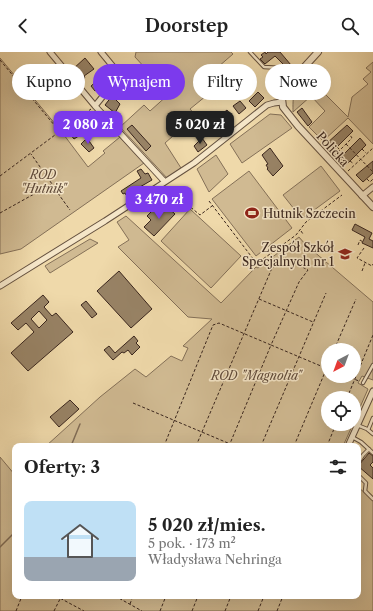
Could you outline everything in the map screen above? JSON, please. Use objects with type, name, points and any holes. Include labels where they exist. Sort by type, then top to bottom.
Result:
[{"type":"street","points":[[50,52],[95,106],[165,182]]},
{"type":"street","points":[[95,106],[120,75],[101,52]]},
{"type":"street","points":[[307,64],[318,52]]},
{"type":"street","points":[[0,286],[194,163],[267,106],[282,102]]},
{"type":"street","name":"Policka","points":[[282,102],[285,111],[373,207]]},
{"type":"street","points":[[362,196],[373,187]]},
{"type":"street","points":[[361,415],[373,391]]},
{"type":"street","points":[[349,443],[354,431]]},
{"type":"lane","points":[[250,52],[265,67]]},
{"type":"lane","points":[[364,383],[373,364]]},
{"type":"lane","points":[[368,430],[373,418]]},
{"type":"lane","points":[[361,427],[373,434]]},
{"type":"lane","points":[[351,437],[362,442],[373,453]]},
{"type":"lane","points":[[361,458],[369,449]]},
{"type":"lane","points":[[361,477],[366,483],[365,491],[373,499]]},
{"type":"path","points":[[0,60],[60,132]]},
{"type":"path","points":[[0,176],[95,106]]},
{"type":"path","points":[[332,158],[352,138],[350,135]]},
{"type":"path","points":[[346,144],[373,172]]},
{"type":"path","points":[[337,147],[340,150]]},
{"type":"path","points":[[346,173],[373,148]]},
{"type":"path","points":[[362,149],[367,154]]},
{"type":"path","points":[[31,154],[70,210]]},
{"type":"path","points":[[350,161],[354,165]]},
{"type":"path","points":[[367,179],[370,182],[373,179]]},
{"type":"path","points":[[0,213],[52,184]]},
{"type":"path","points":[[209,202],[257,262],[261,262],[300,231],[306,222],[342,195]]},
{"type":"path","points":[[153,200],[155,199],[159,205],[176,202],[182,207],[188,205],[200,216],[213,206]]},
{"type":"path","points":[[300,231],[303,234]]},
{"type":"path","points":[[358,245],[360,240],[363,242]]},
{"type":"path","points":[[364,248],[358,258],[372,266],[373,264]]},
{"type":"path","points":[[197,443],[272,268],[285,258],[308,270],[299,282],[230,443]]},
{"type":"path","points":[[362,271],[366,262]]},
{"type":"path","points":[[262,443],[326,293]]},
{"type":"path","points":[[259,299],[314,322]]},
{"type":"path","points":[[337,343],[356,300]]},
{"type":"path","points":[[165,443],[213,325],[219,323],[321,365]]},
{"type":"path","points":[[361,365],[373,335]]},
{"type":"path","points":[[295,443],[321,382]]},
{"type":"path","points":[[133,403],[225,443]]},
{"type":"path","points":[[328,443],[333,431]]},
{"type":"path","points":[[16,611],[21,599]]},
{"type":"path","points":[[54,611],[61,599],[84,611]]},
{"type":"path","points":[[121,599],[142,611]]},
{"type":"path","points":[[130,604],[132,599]]},
{"type":"path","points":[[160,611],[165,599]]},
{"type":"path","points":[[192,611],[197,599]]},
{"type":"path","points":[[225,611],[230,599]]},
{"type":"path","points":[[258,611],[263,599]]},
{"type":"path","points":[[277,611],[282,599]]},
{"type":"green space","points":[[136,52],[231,52],[233,54],[221,64],[193,64],[193,100],[201,100],[190,109],[196,116],[165,143],[181,168],[167,178],[120,127],[144,105],[150,111],[162,100],[185,100],[185,64],[141,64],[135,57]]},
{"type":"green space","name":"ROD \"Hutnik\"","points":[[0,58],[12,72],[12,100],[35,100],[88,167],[105,153],[103,151],[120,137],[144,163],[21,249],[0,254]]},
{"type":"green space","points":[[373,62],[373,144],[348,118],[323,141],[309,127],[325,111],[315,100],[331,100],[348,117],[352,97],[368,84],[363,79],[371,72],[366,68]]},
{"type":"green space","points":[[293,100],[306,100],[293,112]]},
{"type":"green space","points":[[270,114],[281,115],[292,128],[242,163],[230,144]]},
{"type":"green space","points":[[216,155],[228,174],[209,192],[197,169]]},
{"type":"green space","points":[[321,166],[340,191],[302,219],[283,195]]},
{"type":"green space","name":"Hutnik Szczecin","points":[[249,171],[292,228],[256,256],[212,199]]},
{"type":"green space","points":[[190,209],[241,256],[211,288],[161,241]]},
{"type":"green space","name":"ROD \"Magnolia\"","points":[[126,216],[221,303],[256,267],[258,268],[299,237],[305,244],[373,302],[373,380],[362,376],[361,378],[361,343],[321,343],[321,383],[358,383],[368,389],[361,405],[361,391],[321,391],[321,431],[350,431],[344,443],[49,443],[100,397],[135,369],[146,377],[171,356],[182,361],[188,348],[183,346],[212,319],[188,317],[118,247],[129,240],[117,222]]},
{"type":"green space","points":[[90,239],[98,243],[50,273],[45,266]]},
{"type":"green space","points":[[0,457],[12,471],[12,599],[361,599],[361,490],[373,500],[373,611],[0,611]]},
{"type":"building","points":[[265,52],[266,54],[268,52],[280,52],[290,64],[283,64],[275,56],[265,64],[260,59],[263,57],[261,55]]},
{"type":"building","points":[[85,58],[93,70],[85,75],[85,64],[78,64]]},
{"type":"building","points":[[258,92],[264,98],[255,107],[249,101],[257,100]]},
{"type":"building","points":[[109,100],[116,100],[120,104],[115,113],[105,105]]},
{"type":"building","points":[[240,101],[246,108],[239,114],[233,106]]},
{"type":"building","points":[[302,108],[312,122],[308,126],[297,112]]},
{"type":"building","points":[[227,110],[231,115],[212,131],[207,126],[213,120],[217,120]]},
{"type":"building","points":[[84,124],[88,130],[74,139],[70,134]]},
{"type":"building","points":[[132,125],[151,146],[146,151],[127,129]]},
{"type":"building","points":[[347,125],[353,131],[333,151],[326,144]]},
{"type":"building","points":[[87,138],[94,148],[89,152],[81,144]]},
{"type":"building","points":[[202,138],[207,145],[198,152],[194,146]]},
{"type":"building","points":[[360,138],[366,145],[346,165],[340,158]]},
{"type":"building","points":[[270,148],[283,166],[273,176],[267,169],[268,168],[266,165],[268,164],[262,155]]},
{"type":"building","points":[[373,161],[373,173],[363,182],[356,175]]},
{"type":"building","points":[[141,169],[145,174],[148,173],[152,180],[126,195],[125,193],[123,194],[121,191],[141,178],[137,171]]},
{"type":"building","points":[[173,190],[187,202],[183,206],[169,194]]},
{"type":"building","points":[[165,205],[175,214],[154,236],[144,227],[151,220],[147,216],[155,208],[159,211]]},
{"type":"building","points":[[355,224],[372,233],[369,239],[373,241],[373,248],[362,243],[365,237],[352,230]]},
{"type":"building","points":[[119,271],[152,309],[131,328],[97,291]]},
{"type":"building","points":[[43,295],[49,302],[44,307],[52,316],[56,313],[73,332],[28,371],[11,353],[34,332],[26,323],[18,330],[11,323]],"holes":[[[39,311],[47,320],[39,328],[31,319]]]},
{"type":"building","points":[[86,301],[97,314],[92,318],[81,305]]},
{"type":"building","points":[[134,336],[138,341],[136,343],[140,347],[132,355],[128,350],[124,353],[122,352],[113,360],[104,350],[109,346],[115,353]]},
{"type":"building","points":[[70,400],[79,409],[59,427],[50,417]]},
{"type":"building","points":[[369,453],[373,456],[373,462],[370,465],[373,468],[373,479],[361,469],[361,462]]},
{"type":"waterway","points":[[72,443],[80,424]]},
{"type":"waterway","points":[[0,547],[12,535]]},
{"type":"place","name":"Hutnik Szczecin","points":[[252,213]]},
{"type":"place","name":"Zespół Szkół Specjalnych nr 1","points":[[345,254]]}]
